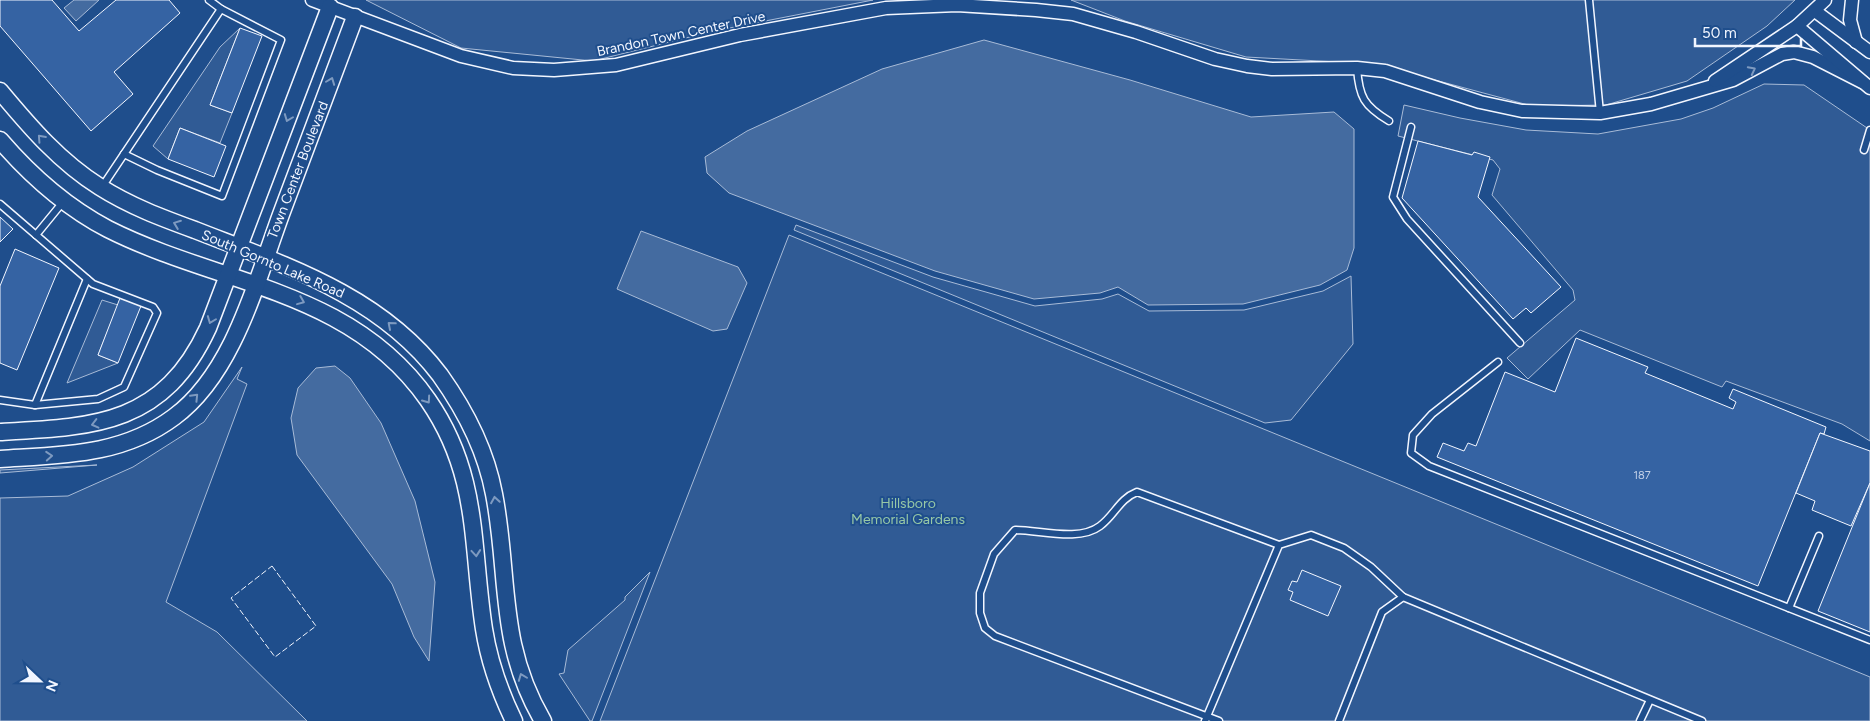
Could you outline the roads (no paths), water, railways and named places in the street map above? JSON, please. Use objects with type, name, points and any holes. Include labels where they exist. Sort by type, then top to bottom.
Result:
[{"type":"street","name":"Brandon Town Center Drive","points":[[312,0],[481,62],[513,68],[554,70],[616,65],[740,35],[886,8],[995,4],[1095,19],[1234,64],[1272,69],[1357,68],[1385,71],[1480,102],[1522,111],[1600,113],[1650,104],[1733,80],[1782,54],[1794,52],[1813,57],[1866,85]]},
{"type":"street","name":"Brandon Town Center Drive","points":[[1707,86],[1797,26],[1825,0]]},
{"type":"street","points":[[1852,0],[1850,20],[1856,42]]},
{"type":"street","name":"Town Center Boulevard","points":[[0,432],[74,428],[107,420],[145,404],[163,391],[192,360],[208,328],[330,7]]},
{"type":"street","points":[[1815,11],[1870,52]]},
{"type":"street","name":"Town Center Boulevard","points":[[0,459],[82,454],[105,450],[147,433],[174,418],[209,383],[219,368],[255,284],[355,17]]},
{"type":"street","name":"Brandon Town Center Drive","points":[[1797,26],[1866,85]]},
{"type":"street","name":"South Gornto Lake Road","points":[[0,91],[59,156],[101,188],[148,212],[239,247],[330,286],[373,311],[426,358],[455,398],[476,436],[489,473],[497,514],[512,643],[523,680],[543,721]]},
{"type":"street","name":"South Gornto Lake Road","points":[[0,140],[23,165],[64,201],[94,221],[121,235],[322,310],[371,340],[410,378],[439,418],[457,458],[469,494],[487,644],[499,686],[514,721]]},
{"type":"lane","points":[[124,154],[157,170],[222,196],[281,40],[221,9],[209,0]]},
{"type":"lane","points":[[1589,0],[1600,113]]},
{"type":"lane","points":[[101,188],[221,9]]},
{"type":"lane","points":[[1357,68],[1358,88],[1369,109],[1389,121]]},
{"type":"lane","points":[[1411,127],[1393,197],[1407,219],[1520,343]]},
{"type":"lane","points":[[1864,150],[1870,130]]},
{"type":"lane","points":[[36,235],[64,201]]},
{"type":"lane","points":[[0,204],[94,284],[153,307],[157,313],[124,387],[98,399],[35,405],[0,400]]},
{"type":"lane","points":[[35,405],[87,278]]},
{"type":"lane","points":[[1498,362],[1432,414],[1413,434],[1411,453],[1429,466],[1870,640]]},
{"type":"lane","points":[[1219,721],[1206,718],[995,636],[985,628],[980,613],[980,593],[994,554],[1015,530],[1081,533],[1100,527],[1125,496],[1137,492],[1279,545],[1311,534],[1344,548],[1371,567],[1403,597],[1702,721]]},
{"type":"lane","points":[[1789,608],[1819,536]]},
{"type":"lane","points":[[1206,718],[1279,545]]},
{"type":"lane","points":[[1339,721],[1382,612],[1403,597]]},
{"type":"lane","points":[[1640,721],[1650,700]]},
{"type":"park label","name":"Hillsboro Memorial Gardens","points":[[908,512]]}]
